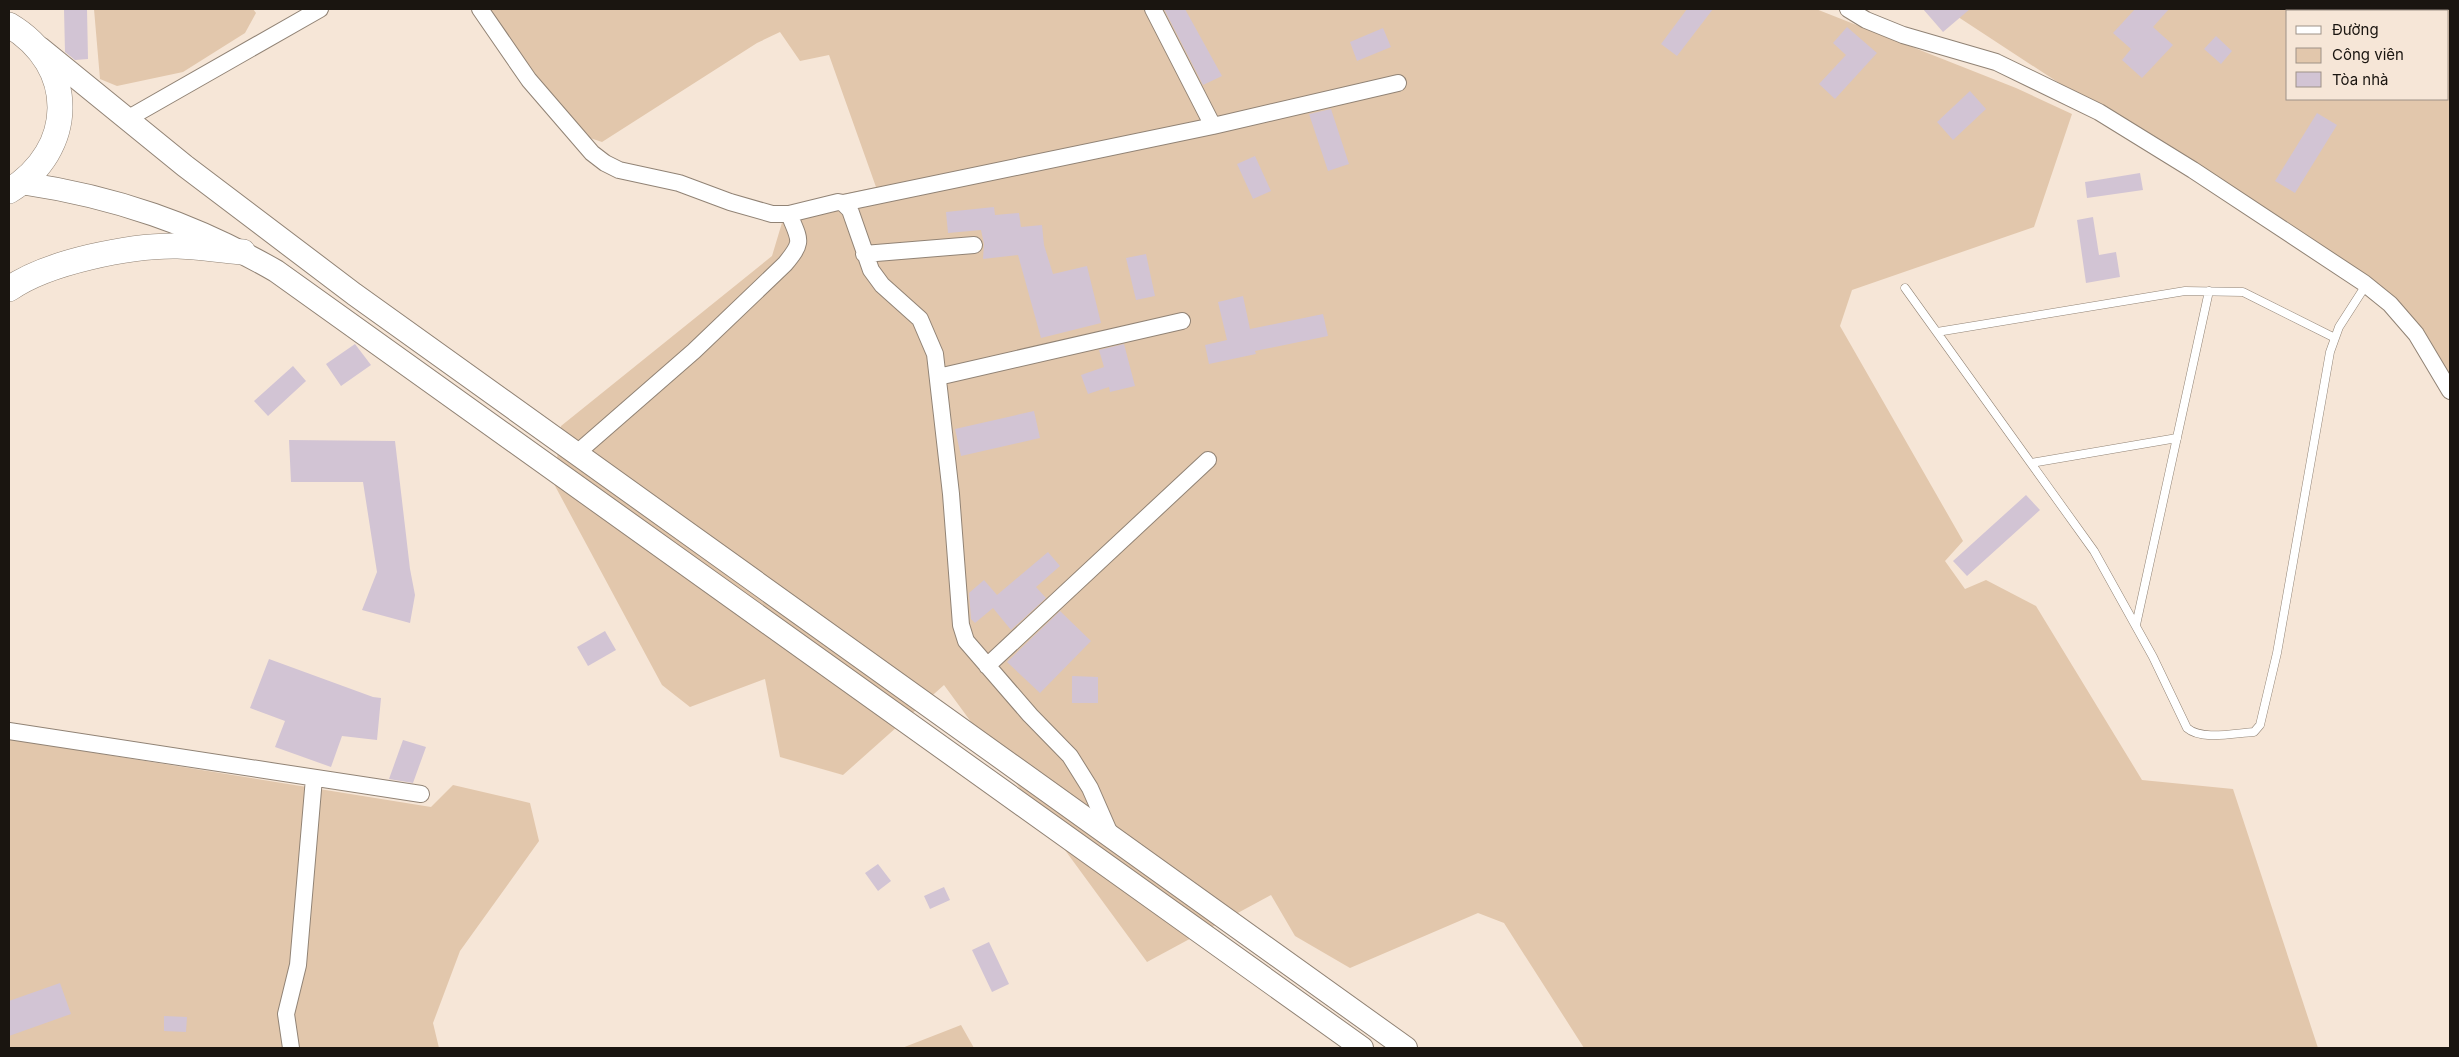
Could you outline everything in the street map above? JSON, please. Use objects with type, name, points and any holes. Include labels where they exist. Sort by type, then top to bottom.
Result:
[{"type":"main road","points":[[13,27],[338,282],[1406,1048]]},
{"type":"main road","points":[[13,27],[35,44],[50,66],[59,90],[60,108],[59,125],[50,150],[35,172],[16,187]]},
{"type":"main road","points":[[16,187],[81,193],[138,208],[183,224],[243,252],[308,292],[1362,1048]]},
{"type":"main road","points":[[9,289],[25,277],[70,262],[118,252],[177,246],[243,252]]},
{"type":"street","points":[[127,118],[320,9]]},
{"type":"street","points":[[480,9],[529,80],[592,153],[605,163],[619,170],[679,183],[753,210],[772,214],[789,214],[838,202],[843,203],[1213,126],[1398,84]]},
{"type":"street","points":[[1153,9],[1213,126]]},
{"type":"street","points":[[1848,9],[1866,20],[1903,35],[1996,62],[2099,112],[2193,170],[2366,285],[2390,304],[2416,334],[2450,391]]},
{"type":"street","points":[[843,203],[855,218],[870,270],[882,285],[920,319],[934,354],[951,494],[961,626],[966,641],[1030,715],[1070,756],[1090,788],[1111,836]]},
{"type":"street","points":[[577,453],[694,351],[786,264],[798,248],[798,237],[789,214]]},
{"type":"street","points":[[864,254],[974,245]]},
{"type":"street","points":[[938,377],[1182,321]]},
{"type":"street","points":[[987,666],[1208,460]]},
{"type":"street","points":[[9,731],[421,794]]},
{"type":"street","points":[[292,1048],[286,1014],[298,965],[314,778]]},
{"type":"lane","points":[[1905,288],[2094,550],[2136,625],[2187,728],[2193,733],[2202,735],[2254,732],[2262,720],[2278,653],[2329,361],[2339,327],[2366,285]]},
{"type":"lane","points":[[1937,332],[2185,291],[2209,291],[2244,292],[2335,338]]},
{"type":"lane","points":[[2136,625],[2209,291]]},
{"type":"lane","points":[[2031,463],[2177,438]]},
{"type":"green space","points":[[94,9],[253,9],[256,13],[245,33],[183,72],[117,86],[100,79]]},
{"type":"green space","points":[[487,9],[1816,9],[2016,88],[2072,114],[2034,227],[1852,290],[1840,326],[1963,541],[1945,561],[1965,589],[1986,580],[2036,606],[2142,780],[2233,789],[2318,1048],[1584,1048],[1504,923],[1478,913],[1350,968],[1295,936],[1271,895],[1147,962],[944,685],[843,775],[780,757],[765,679],[690,707],[662,685],[554,484],[561,426],[772,256],[787,206],[876,187],[829,55],[800,61],[780,32],[757,43],[602,142],[587,137],[509,42]]},
{"type":"green space","points":[[1946,9],[2450,9],[2450,386],[2364,283]]},
{"type":"green space","points":[[9,739],[431,807],[453,785],[530,803],[539,841],[460,951],[433,1023],[439,1048],[9,1048]]},
{"type":"green space","points":[[961,1025],[974,1048],[902,1048]]},
{"type":"building","points":[[64,9],[87,9],[88,59],[75,60],[65,52]]},
{"type":"building","points":[[1164,9],[1185,9],[1222,76],[1203,85]]},
{"type":"building","points":[[1687,9],[1713,9],[1677,56],[1661,44]]},
{"type":"building","points":[[1923,9],[1970,9],[1943,32]]},
{"type":"building","points":[[2135,9],[2169,9],[2153,27],[2173,45],[2142,78],[2122,60],[2131,49],[2113,33]]},
{"type":"building","points":[[1847,27],[1877,53],[1835,99],[1819,84],[1846,55],[1833,43]]},
{"type":"building","points":[[1383,28],[1391,47],[1357,61],[1350,42]]},
{"type":"building","points":[[2216,36],[2232,51],[2221,64],[2204,49]]},
{"type":"building","points":[[1970,91],[1986,109],[1953,140],[1937,122]]},
{"type":"building","points":[[1331,109],[1349,164],[1328,171],[1309,114]]},
{"type":"building","points":[[2317,113],[2337,125],[2295,193],[2275,181]]},
{"type":"building","points":[[1255,156],[1271,191],[1253,199],[1237,164]]},
{"type":"building","points":[[2140,173],[2143,190],[2087,198],[2085,182]]},
{"type":"building","points":[[994,207],[995,215],[1019,213],[1021,227],[1042,225],[1044,245],[1053,274],[1087,266],[1101,323],[1041,338],[1018,255],[983,259],[984,244],[981,230],[948,233],[946,212]]},
{"type":"building","points":[[2093,217],[2099,255],[2116,252],[2120,277],[2086,283],[2077,220]]},
{"type":"building","points":[[1146,254],[1155,296],[1136,300],[1126,258]]},
{"type":"building","points":[[1243,296],[1250,329],[1323,314],[1328,336],[1255,351],[1256,354],[1209,364],[1205,345],[1227,340],[1218,302]]},
{"type":"building","points":[[355,344],[371,365],[341,386],[326,364]]},
{"type":"building","points":[[1124,344],[1135,386],[1110,392],[1109,387],[1088,394],[1081,375],[1104,367],[1099,350]]},
{"type":"building","points":[[293,366],[306,381],[268,416],[254,401]]},
{"type":"building","points":[[1034,411],[1040,438],[961,456],[955,429]]},
{"type":"building","points":[[289,440],[395,441],[410,569],[415,595],[410,623],[362,610],[377,572],[363,482],[291,482]]},
{"type":"building","points":[[2026,495],[2040,510],[1967,576],[1953,561]]},
{"type":"building","points":[[1048,552],[1060,566],[1036,587],[1046,598],[1011,630],[993,608],[975,623],[971,619],[969,593],[984,580],[997,595]]},
{"type":"building","points":[[1060,611],[1091,641],[1040,693],[1007,662]]},
{"type":"building","points":[[605,631],[616,650],[588,666],[577,647]]},
{"type":"building","points":[[269,659],[373,697],[381,698],[377,740],[342,736],[331,767],[275,747],[285,721],[250,708]]},
{"type":"building","points":[[1072,676],[1098,677],[1098,703],[1072,703]]},
{"type":"building","points":[[403,740],[426,747],[413,783],[389,779]]},
{"type":"building","points":[[878,864],[891,881],[878,891],[865,873]]},
{"type":"building","points":[[944,887],[950,900],[930,909],[924,896]]},
{"type":"building","points":[[989,942],[1009,984],[992,992],[972,950]]},
{"type":"building","points":[[60,983],[71,1014],[9,1036],[9,1001]]},
{"type":"building","points":[[164,1016],[187,1017],[186,1032],[164,1031]]}]
